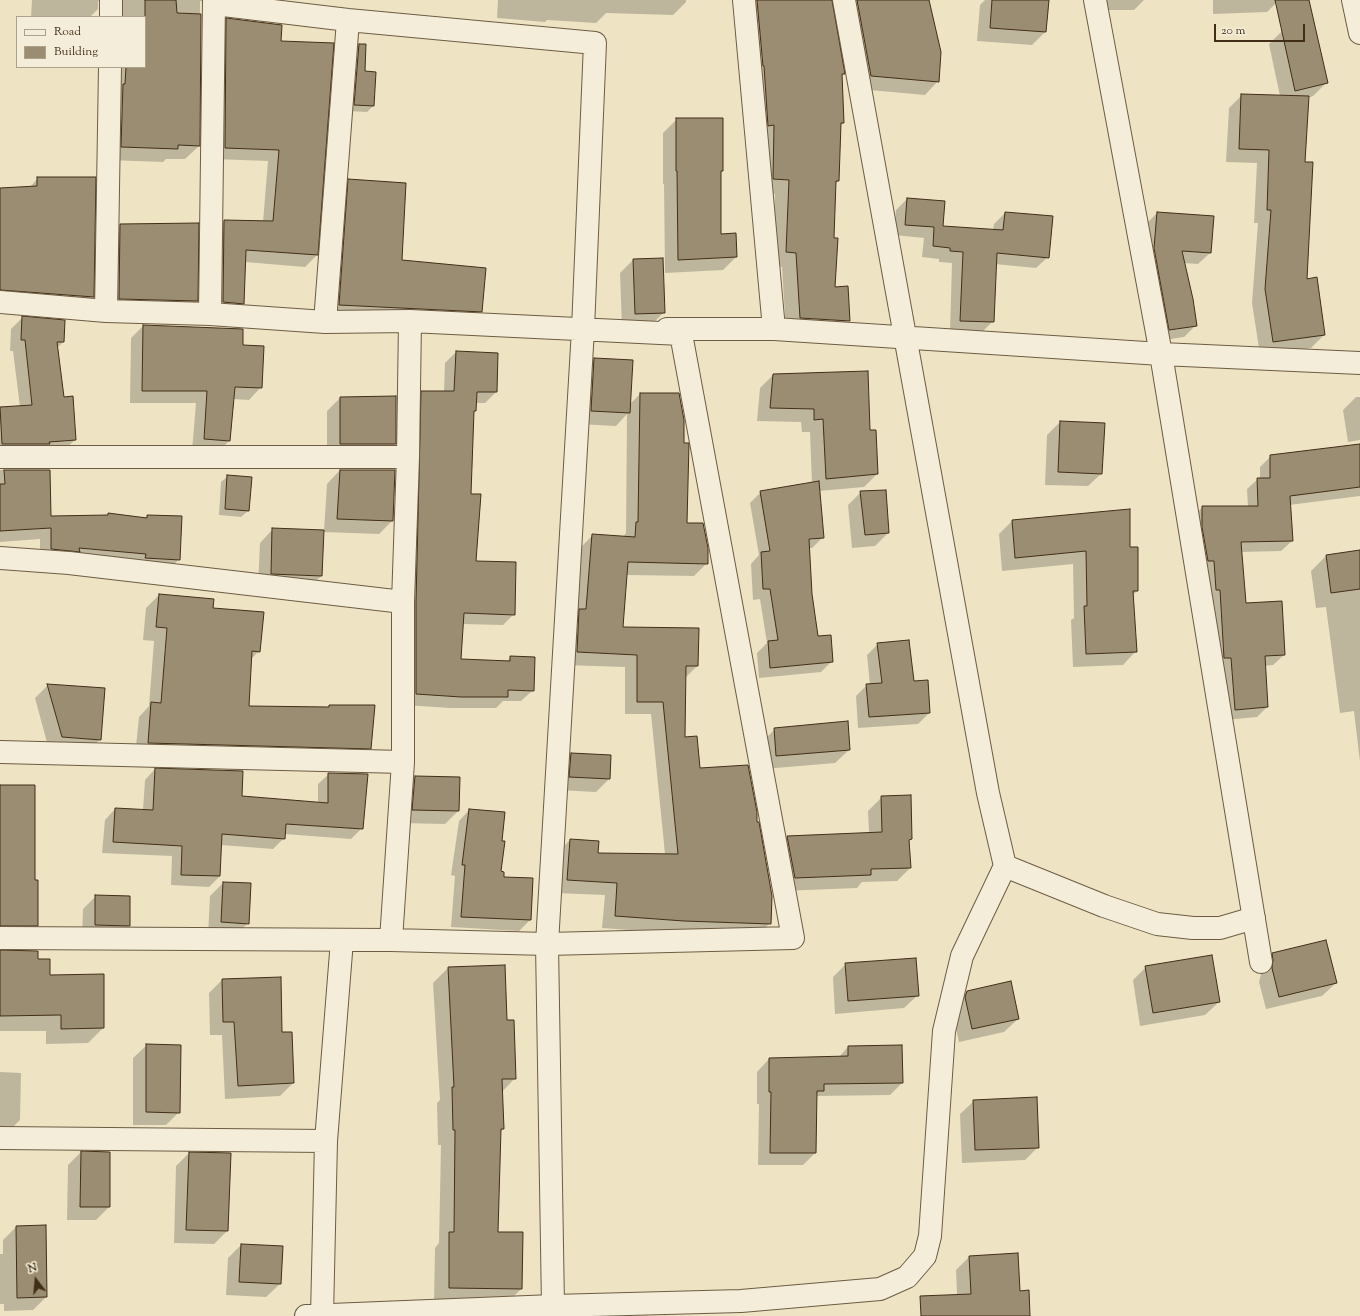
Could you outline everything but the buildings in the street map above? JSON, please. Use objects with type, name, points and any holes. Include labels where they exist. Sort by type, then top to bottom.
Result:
[{"type":"street","points":[[111,0],[111,16]]},
{"type":"street","points":[[744,0],[774,329]]},
{"type":"street","points":[[342,940],[326,1141],[316,1316],[552,1311],[741,1301],[880,1289],[907,1277],[925,1256],[930,1236],[944,1031],[962,956],[1005,866],[988,793],[844,0]]},
{"type":"street","points":[[1095,0],[1161,354],[1261,962]]},
{"type":"street","points":[[1352,0],[1360,33]]},
{"type":"street","points":[[210,314],[214,2],[348,20],[595,43],[583,329],[547,944],[552,1311]]},
{"type":"street","points":[[325,322],[348,20]]},
{"type":"street","points":[[106,311],[110,68]]},
{"type":"street","points":[[0,302],[106,311],[210,314],[325,322],[410,321],[682,334],[793,938],[547,944],[391,940],[0,938]]},
{"type":"street","points":[[391,940],[403,762],[403,602],[408,457],[410,321]]},
{"type":"street","points":[[583,329],[774,329],[1161,354],[1360,363]]},
{"type":"street","points":[[0,457],[408,457]]},
{"type":"street","points":[[0,558],[69,563],[403,602]]},
{"type":"street","points":[[0,752],[403,762]]},
{"type":"street","points":[[1005,866],[1104,906],[1157,924],[1193,928],[1220,928],[1254,918]]},
{"type":"street","points":[[0,1138],[326,1141]]}]
